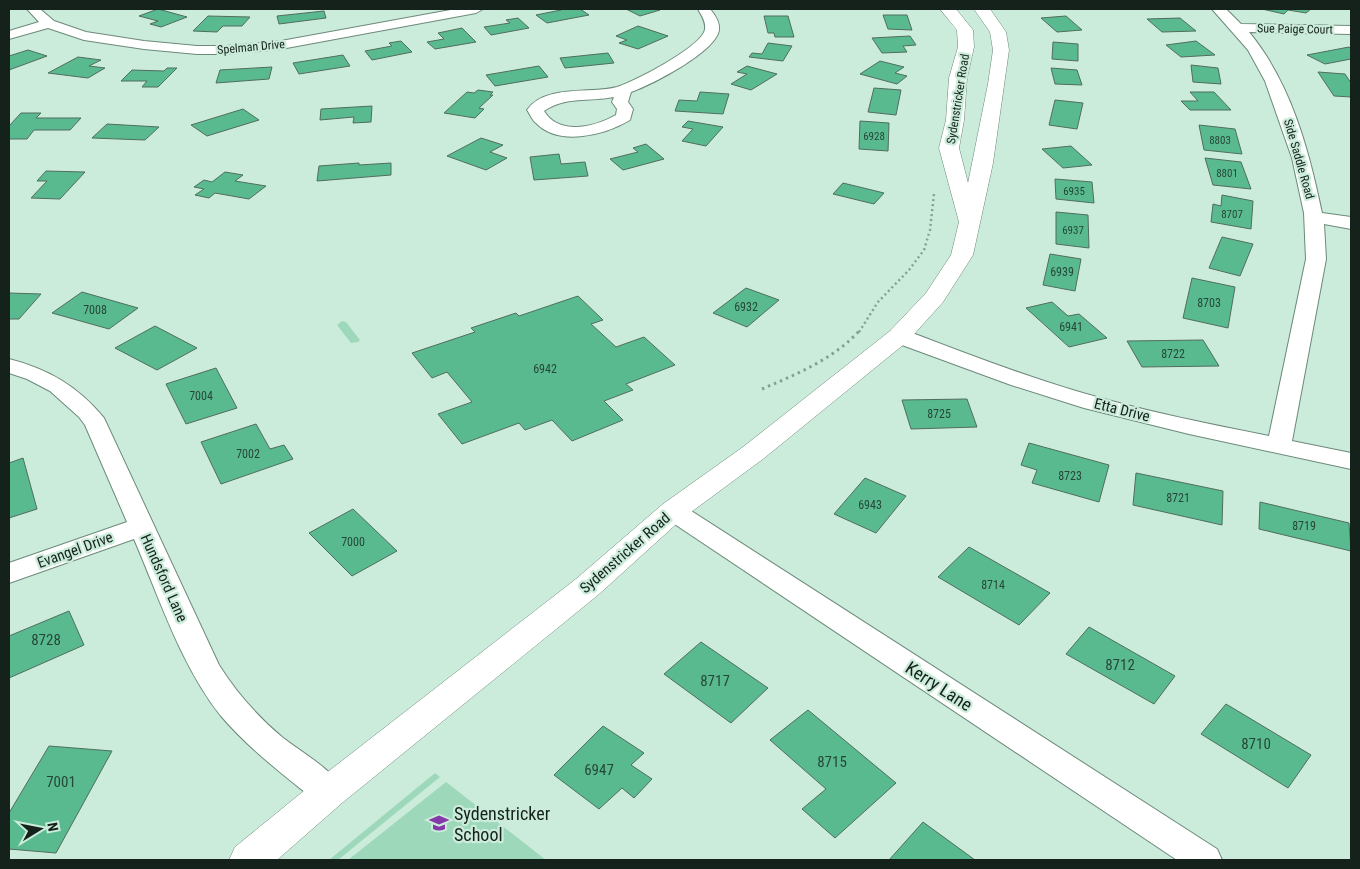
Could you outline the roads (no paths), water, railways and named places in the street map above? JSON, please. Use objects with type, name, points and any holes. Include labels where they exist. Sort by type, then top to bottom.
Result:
[{"type":"main road","name":"Sydenstricker Road","points":[[948,9],[965,30],[966,47],[958,78],[955,120],[949,148],[969,223]]},
{"type":"main road","name":"Sydenstricker Road","points":[[249,860],[329,792],[587,587],[673,511],[752,453],[899,336],[936,297],[962,255],[984,163],[1001,50],[998,32],[982,9]]},
{"type":"street","name":"Spelman Drive","points":[[33,9],[49,24],[71,32],[103,39],[197,50],[226,50],[280,45],[476,9]]},
{"type":"street","points":[[624,90],[620,102],[625,109],[624,117],[612,125],[590,131],[567,131],[549,126],[538,119],[535,110],[545,102],[562,95],[624,90],[691,55],[705,43],[712,32],[713,25],[709,14],[704,9]]},
{"type":"street","name":"Side Saddle Road","points":[[1220,9],[1239,28],[1263,61],[1280,97],[1306,176],[1314,217],[1317,244],[1316,259],[1279,446]]},
{"type":"street","points":[[9,35],[49,24]]},
{"type":"street","name":"Sue Paige Court","points":[[1239,28],[1351,30]]},
{"type":"street","points":[[1314,217],[1351,223]]},
{"type":"street","name":"Etta Drive","points":[[899,336],[1023,382],[1092,403],[1351,461]]},
{"type":"street","name":"Hundsford Lane","points":[[9,366],[29,372],[55,384],[84,406],[96,423],[200,658],[214,684],[239,716],[268,743],[329,792]]},
{"type":"street","name":"Kerry Lane","points":[[673,511],[1205,860]]},
{"type":"street","name":"Evangel Drive","points":[[9,573],[141,527]]},
{"type":"place","name":"Sydenstricker School","points":[[439,823]]}]
